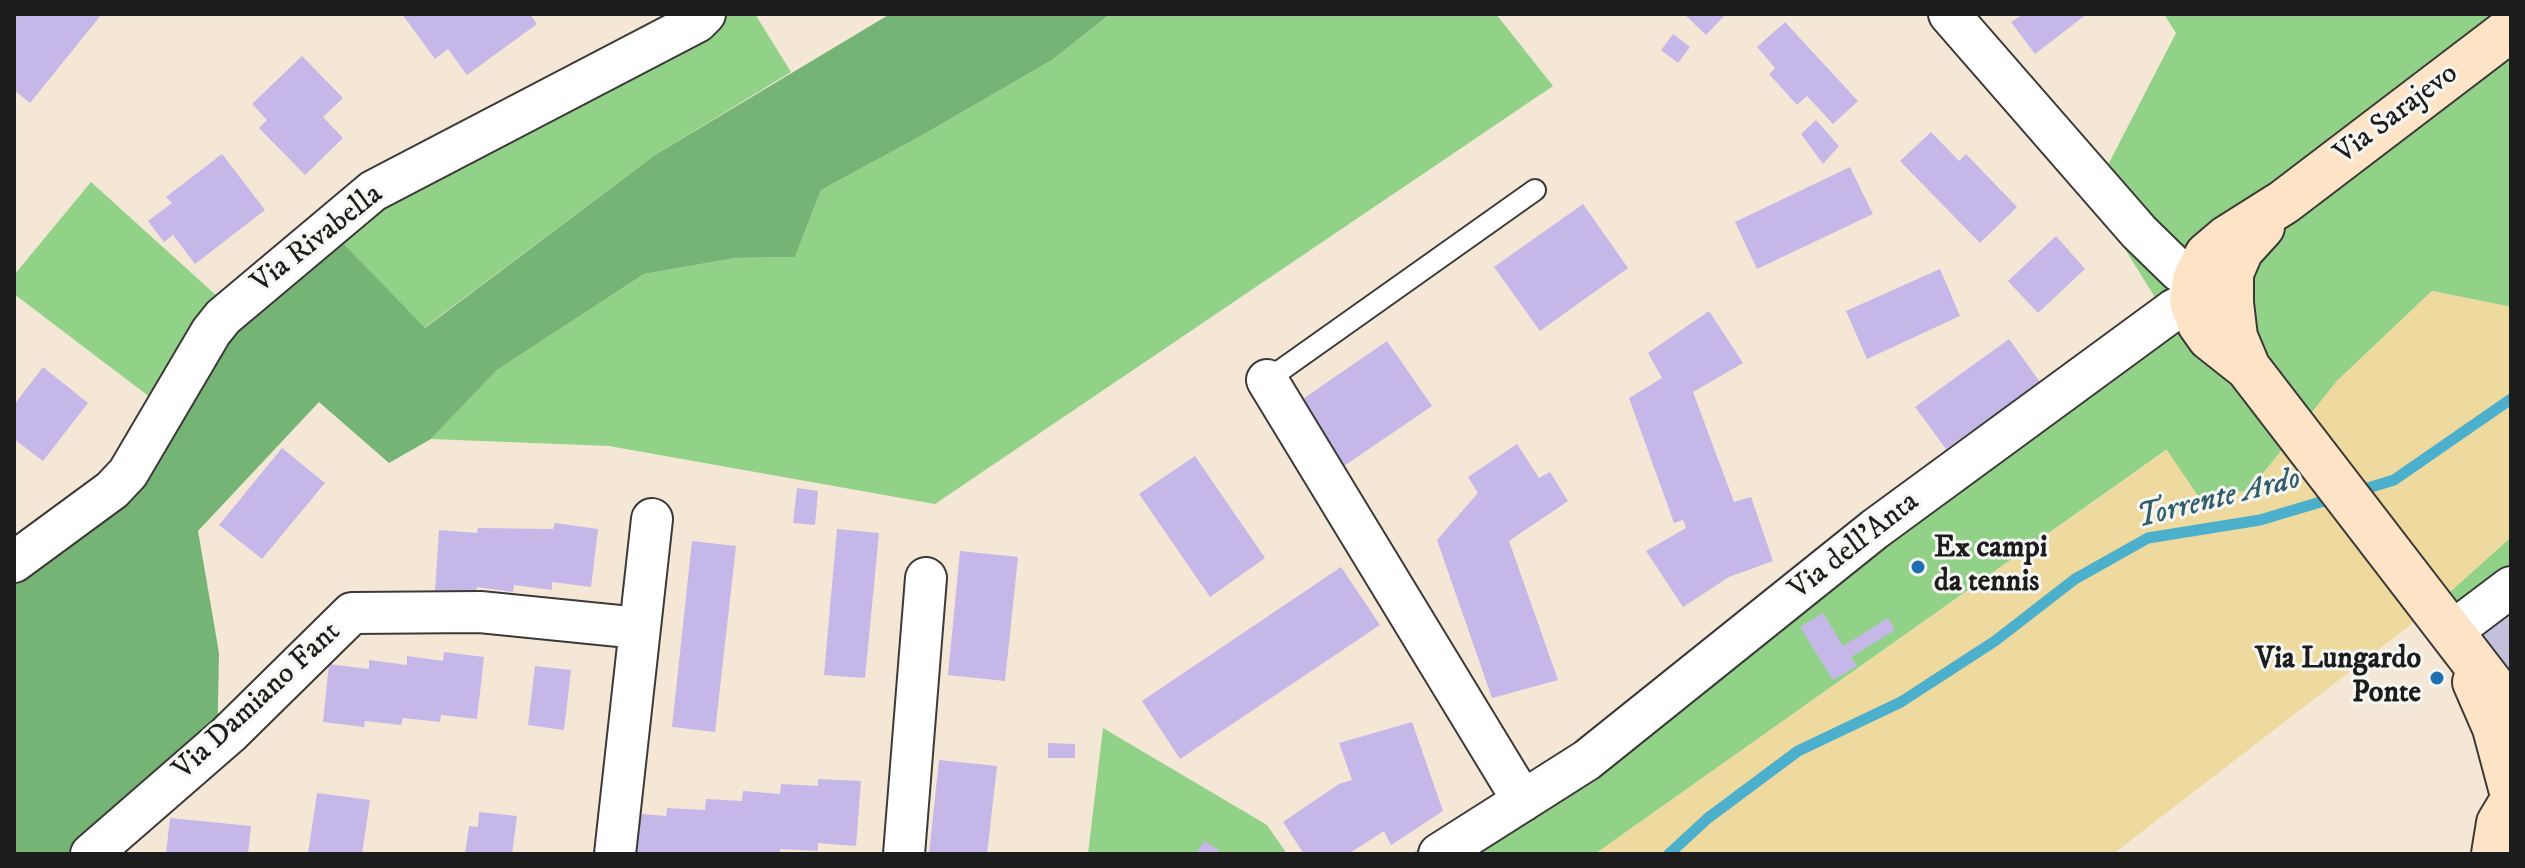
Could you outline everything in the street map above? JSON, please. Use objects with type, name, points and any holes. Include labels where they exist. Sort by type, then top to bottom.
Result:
[{"type":"main road","name":"Via Sarajevo","points":[[2199,293],[2207,255],[2227,238],[2284,202],[2511,29]]},
{"type":"main road","name":"Via Sarajevo","points":[[2242,353],[2231,303],[2231,273],[2241,250],[2284,202]]},
{"type":"main road","points":[[2199,293],[2200,324],[2210,338],[2242,353],[2511,710]]},
{"type":"main road","points":[[2441,621],[2495,728],[2511,788]]},
{"type":"main road","points":[[2494,854],[2499,823],[2511,803]]},
{"type":"street","name":"Via Rivabella","points":[[14,562],[112,490],[128,473],[211,332],[223,317],[373,191],[697,22],[705,14]]},
{"type":"street","points":[[1949,14],[2139,232],[2199,293]]},
{"type":"street","name":"Via dell'Anta","points":[[1439,854],[1587,760],[1875,529],[2199,293]]},
{"type":"street","points":[[1267,380],[1523,801]]},
{"type":"street","points":[[615,854],[652,519]]},
{"type":"street","points":[[904,854],[926,578]]},
{"type":"street","points":[[2441,621],[2511,587]]},
{"type":"street","name":"Via Damiano Fant","points":[[91,854],[229,734],[352,613],[480,612],[639,628]]},
{"type":"lane","points":[[1267,380],[1535,190]]},
{"type":"shaded area","points":[[2511,585],[2511,731],[2450,633]]},
{"type":"green space","points":[[730,14],[755,14],[791,72],[655,155],[424,328],[337,237],[465,154]]},
{"type":"green space","points":[[890,14],[1110,14],[1052,60],[821,190],[795,257],[735,258],[644,274],[497,370],[431,439],[389,463],[319,402],[198,531],[219,653],[217,757],[92,854],[14,854],[14,573],[239,316],[337,237],[425,328],[655,155]]},
{"type":"green space","points":[[1110,14],[1496,14],[1553,86],[935,504],[609,446],[431,439],[497,370],[644,274],[735,258],[795,257],[821,190],[1052,60]]},
{"type":"green space","points":[[2164,14],[2511,14],[2511,307],[2432,291],[2337,381],[2249,491],[2198,496],[2166,450],[1595,854],[1411,854],[1564,760],[2174,328],[2092,196],[2176,33]]},
{"type":"green space","points":[[91,182],[239,316],[163,407],[14,294],[14,275]]},
{"type":"green space","points":[[2511,537],[2511,585],[2450,633],[2431,609]]},
{"type":"green space","points":[[1103,728],[1267,825],[1287,854],[1088,854]]},
{"type":"sand","points":[[2432,291],[2511,307],[2511,537],[2431,609],[2113,854],[1595,854],[2167,450],[2198,496],[2249,491],[2337,381]]},
{"type":"building","points":[[14,14],[102,14],[30,103],[14,90]]},
{"type":"building","points":[[402,14],[530,14],[537,24],[467,75],[448,49],[435,59]]},
{"type":"building","points":[[1684,14],[1726,14],[1706,35]]},
{"type":"building","points":[[2018,14],[2087,14],[2035,54],[2011,22],[2020,16]]},
{"type":"building","points":[[1785,22],[1858,101],[1833,124],[1807,96],[1797,105],[1769,74],[1775,68],[1757,47]]},
{"type":"building","points":[[1673,34],[1690,47],[1678,63],[1661,50]]},
{"type":"building","points":[[302,56],[343,98],[323,117],[343,138],[305,175],[259,128],[267,120],[252,104]]},
{"type":"building","points":[[1816,120],[1839,146],[1823,164],[1801,134]]},
{"type":"building","points":[[1931,132],[1959,161],[1966,154],[2017,207],[1980,243],[1900,161]]},
{"type":"building","points":[[222,154],[265,210],[195,264],[173,235],[164,242],[148,221],[172,203],[166,197]]},
{"type":"building","points":[[1850,167],[1873,214],[1757,269],[1735,222]]},
{"type":"building","points":[[1583,204],[1628,268],[1540,331],[1494,267]]},
{"type":"building","points":[[2056,236],[2085,269],[2038,313],[2008,281]]},
{"type":"building","points":[[1940,269],[1960,316],[1867,359],[1846,311]]},
{"type":"building","points":[[1709,311],[1743,363],[1693,392],[1734,502],[1751,497],[1773,561],[1729,577],[1683,607],[1646,551],[1686,528],[1683,520],[1674,523],[1629,398],[1662,378],[1648,353]]},
{"type":"building","points":[[2009,339],[2040,382],[1946,449],[1915,407]]},
{"type":"building","points":[[1387,341],[1432,406],[1341,468],[1297,403]]},
{"type":"building","points":[[43,367],[88,403],[43,461],[14,439],[14,405]]},
{"type":"building","points":[[1517,444],[1539,478],[1550,472],[1568,501],[1509,541],[1558,680],[1492,698],[1437,540],[1478,493],[1468,477]]},
{"type":"building","points":[[282,448],[325,483],[262,559],[219,525]]},
{"type":"building","points":[[1195,456],[1265,558],[1210,597],[1139,494]]},
{"type":"building","points":[[797,488],[818,491],[815,525],[793,523]]},
{"type":"building","points":[[555,523],[598,529],[591,587],[552,582],[552,590],[514,585],[513,592],[477,587],[475,595],[435,591],[439,530],[477,533],[478,528],[553,529]]},
{"type":"building","points":[[837,529],[879,533],[865,678],[824,675]]},
{"type":"building","points":[[692,541],[736,546],[715,732],[672,727]]},
{"type":"building","points":[[960,551],[1018,557],[1005,681],[948,675]]},
{"type":"building","points":[[1341,567],[1380,625],[1180,759],[1142,701]]},
{"type":"building","points":[[1823,613],[1843,646],[1888,618],[1895,630],[1851,657],[1857,666],[1833,680],[1800,627]]},
{"type":"building","points":[[444,652],[484,657],[477,719],[441,715],[440,722],[403,718],[401,725],[365,721],[364,727],[323,722],[329,664],[369,669],[369,660],[407,665],[407,656],[443,661]]},
{"type":"building","points":[[535,666],[571,670],[564,730],[528,725]]},
{"type":"building","points":[[1412,722],[1443,811],[1391,845],[1384,831],[1348,854],[1304,854],[1283,822],[1339,784],[1352,780],[1339,743]]},
{"type":"building","points":[[1048,743],[1075,744],[1075,758],[1048,758]]},
{"type":"building","points":[[939,760],[997,766],[987,854],[929,854]]},
{"type":"building","points":[[818,779],[861,781],[856,846],[818,843],[818,851],[780,849],[780,854],[624,854],[627,813],[666,816],[667,808],[705,810],[706,799],[742,801],[743,791],[780,794],[781,784],[818,786]]},
{"type":"building","points":[[317,793],[370,800],[362,854],[308,854]]},
{"type":"building","points":[[479,812],[517,816],[512,854],[465,854],[469,826],[478,827]]},
{"type":"building","points":[[170,818],[251,826],[248,854],[166,854]]},
{"type":"building","points":[[1204,841],[1219,850],[1216,854],[1196,854]]},
{"type":"waterway","name":"Torrente Ardo","points":[[2355,492],[2394,480],[2511,399]]},
{"type":"waterway","name":"Torrente Ardo","points":[[1669,854],[1708,818],[1798,751],[1901,702],[1995,641],[2075,579],[2148,538],[2260,520],[2334,498]]},
{"type":"place","name":"Ex campi da tennis","points":[[1918,567]]},
{"type":"place","name":"Via Lungardo Ponte","points":[[2437,678]]}]
